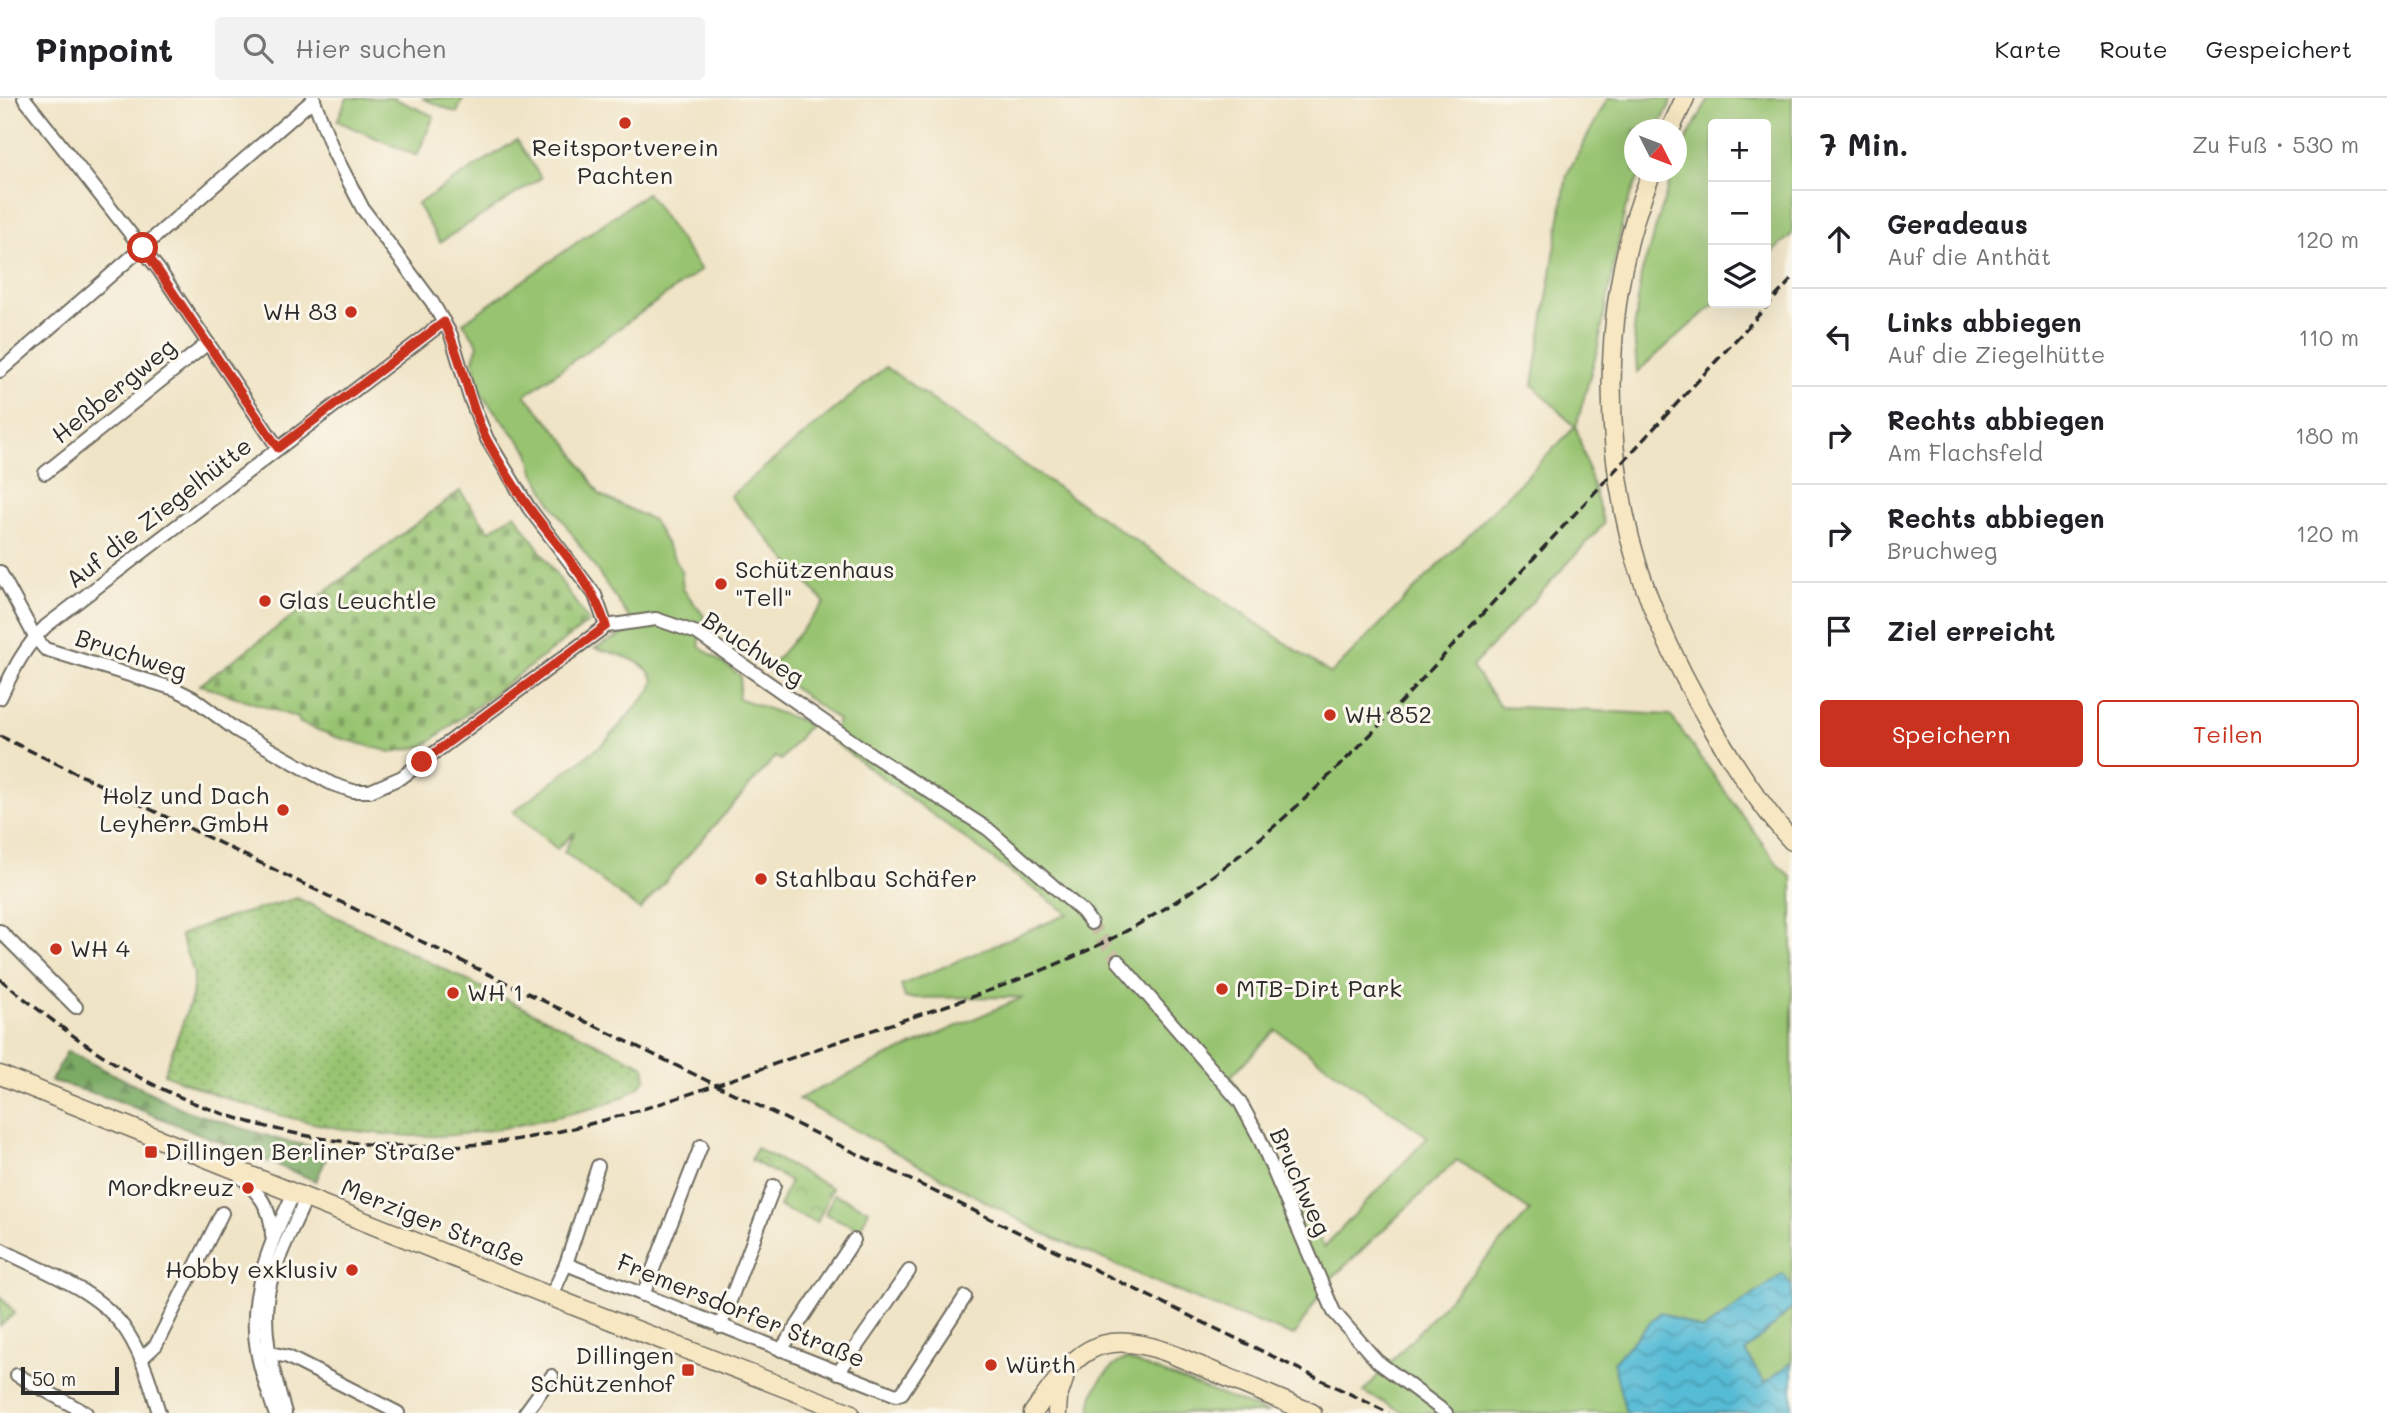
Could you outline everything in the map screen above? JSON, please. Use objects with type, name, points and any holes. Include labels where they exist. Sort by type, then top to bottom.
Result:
[{"type":"main road","points":[[1675,119],[1685,98]]},
{"type":"main road","points":[[1649,182],[1630,239],[1619,289],[1613,346],[1615,449],[1624,512],[1650,598],[1697,702],[1753,794],[1792,841]]},
{"type":"main road","name":"Merziger Straße","points":[[0,1075],[551,1297],[850,1413]]},
{"type":"main road","points":[[1033,1413],[1068,1367],[1092,1348],[1110,1343],[1146,1345],[1312,1413]]},
{"type":"main road","points":[[1057,1413],[1058,1397],[1068,1367]]},
{"type":"street","points":[[24,98],[143,248],[278,448]]},
{"type":"street","points":[[0,371],[314,99],[334,153],[363,209],[432,302],[451,335],[470,398],[487,439],[529,508],[595,595],[606,626]]},
{"type":"street","name":"Auf die Ziegelhütte","points":[[2,695],[14,667],[35,637],[444,322]]},
{"type":"street","name":"Heßbergweg","points":[[45,472],[208,343]]},
{"type":"street","points":[[0,572],[35,637]]},
{"type":"street","name":"Bruchweg","points":[[35,637],[45,649],[193,698],[236,730],[332,785],[353,791],[370,791],[402,777],[606,626],[656,619],[697,632],[872,755],[988,829],[1083,912],[1091,923]]},
{"type":"street","points":[[0,931],[76,1007]]},
{"type":"street","name":"Bruchweg","points":[[1118,961],[1240,1102],[1259,1137],[1334,1312],[1377,1362],[1446,1413]]},
{"type":"street","points":[[643,1295],[701,1146]]},
{"type":"street","points":[[551,1297],[566,1264],[598,1166]]},
{"type":"street","points":[[233,1169],[254,1188],[269,1210],[272,1243]]},
{"type":"street","points":[[720,1326],[774,1186]]},
{"type":"street","points":[[275,1413],[256,1307],[260,1280],[272,1243],[300,1196]]},
{"type":"street","points":[[285,1413],[262,1351],[271,1282],[300,1196]]},
{"type":"street","points":[[141,1359],[156,1345],[222,1213]]},
{"type":"street","points":[[781,1350],[854,1240]]},
{"type":"street","points":[[0,1249],[95,1300],[126,1330],[141,1359],[159,1413]]},
{"type":"street","name":"Fremersdorfer Straße","points":[[566,1264],[895,1395],[902,1393],[965,1297]]},
{"type":"street","points":[[838,1373],[909,1271]]},
{"type":"street","points":[[262,1351],[288,1357],[398,1413]]},
{"type":"street","points":[[17,1375],[86,1413]]},
{"type":"street","points":[[525,1413],[552,1376]]},
{"type":"green space","points":[[347,98],[393,98],[434,116],[417,156],[337,121]]},
{"type":"green space","points":[[422,98],[463,98],[457,113]]},
{"type":"green space","points":[[1608,98],[1673,98],[1663,119],[1624,119],[1624,182],[1637,182],[1625,209],[1598,347],[1576,427],[1604,524],[1472,667],[1500,706],[1670,715],[1779,866],[1792,878],[1792,1413],[1405,1413],[1363,1392],[1530,1211],[1457,1160],[1328,1282],[1294,1336],[1195,1299],[1043,1233],[798,1099],[1024,997],[905,998],[901,985],[1068,914],[831,740],[838,720],[768,669],[825,603],[730,496],[886,367],[1331,674],[1575,427],[1533,385],[1567,174]],"holes":[[[1276,1030],[1428,1137],[1324,1247],[1231,1076]]]},
{"type":"green space","points":[[1709,98],[1792,98],[1792,234],[1771,253],[1771,119],[1708,119],[1709,308],[1637,372],[1634,331],[1641,275],[1670,182],[1687,182],[1687,139]]},
{"type":"green space","points":[[517,140],[541,178],[440,242],[417,204]]},
{"type":"green space","points":[[647,193],[701,270],[525,395],[568,444],[600,495],[653,520],[681,570],[683,589],[704,616],[699,646],[741,676],[738,698],[810,724],[781,760],[775,757],[640,910],[564,852],[575,832],[557,849],[513,812],[605,742],[651,690],[654,681],[650,673],[637,662],[595,648],[636,628],[553,506],[534,472],[529,452],[481,395],[473,360],[478,344],[463,323]]},
{"type":"green space","points":[[460,491],[489,531],[515,514],[589,622],[424,746],[391,752],[336,737],[300,723],[298,718],[200,685]]},
{"type":"green space","points":[[297,898],[644,1066],[646,1079],[629,1094],[595,1108],[499,1129],[438,1136],[367,1132],[298,1120],[230,1100],[164,1074],[192,997],[194,974],[180,935],[213,922]]},
{"type":"green space","points":[[67,1051],[187,1111],[284,1141],[330,1150],[316,1181],[116,1100],[51,1081]]},
{"type":"green space","points":[[756,1148],[832,1188],[817,1223],[779,1207],[790,1181],[751,1160]]},
{"type":"green space","points":[[834,1194],[869,1210],[860,1229],[825,1214]]},
{"type":"green space","points":[[0,1296],[15,1313],[0,1326]]},
{"type":"green space","points":[[1126,1359],[1269,1413],[1091,1413],[1093,1397],[1100,1381],[1112,1367]]},
{"type":"water","points":[[1783,1274],[1792,1286],[1792,1308],[1745,1352],[1765,1383],[1792,1362],[1792,1413],[1626,1413],[1613,1362],[1660,1312],[1703,1330]]},
{"type":"tunnel","points":[[1091,923],[1118,961]]},
{"type":"railway","points":[[0,979],[83,1043],[137,1076],[182,1098],[279,1130],[380,1145],[431,1147],[531,1137],[608,1119],[683,1096],[1008,984],[1111,939],[1148,918],[1218,872],[1283,819],[1374,731],[1792,279]]},
{"type":"railway","points":[[0,736],[1389,1413]]},
{"type":"place","name":"Reitsportverein Pachten","points":[[625,123]]},
{"type":"place","name":"WH 83","points":[[351,312]]},
{"type":"place","name":"Schützenhaus \"Tell\"","points":[[721,584]]},
{"type":"place","name":"Glas Leuchtle","points":[[265,601]]},
{"type":"place","name":"WH 852","points":[[1330,715]]},
{"type":"place","name":"Holz und Dach Leyherr GmbH","points":[[283,810]]},
{"type":"place","name":"Stahlbau Schäfer","points":[[761,879]]},
{"type":"place","name":"WH 4","points":[[56,949]]},
{"type":"place","name":"MTB-Dirt Park","points":[[1222,989]]},
{"type":"place","name":"WH 1","points":[[453,993]]},
{"type":"place","name":"Dillingen Berliner Straße","points":[[151,1152]]},
{"type":"place","name":"Mordkreuz","points":[[248,1188]]},
{"type":"place","name":"Hobby exklusiv","points":[[352,1270]]},
{"type":"place","name":"Würth","points":[[991,1365]]},
{"type":"place","name":"Dillingen Schützenhof","points":[[688,1370]]},
{"type":"route","points":[[143,248],[278,448],[444,322],[487,439],[529,508],[595,595],[606,626],[422,762]]}]
